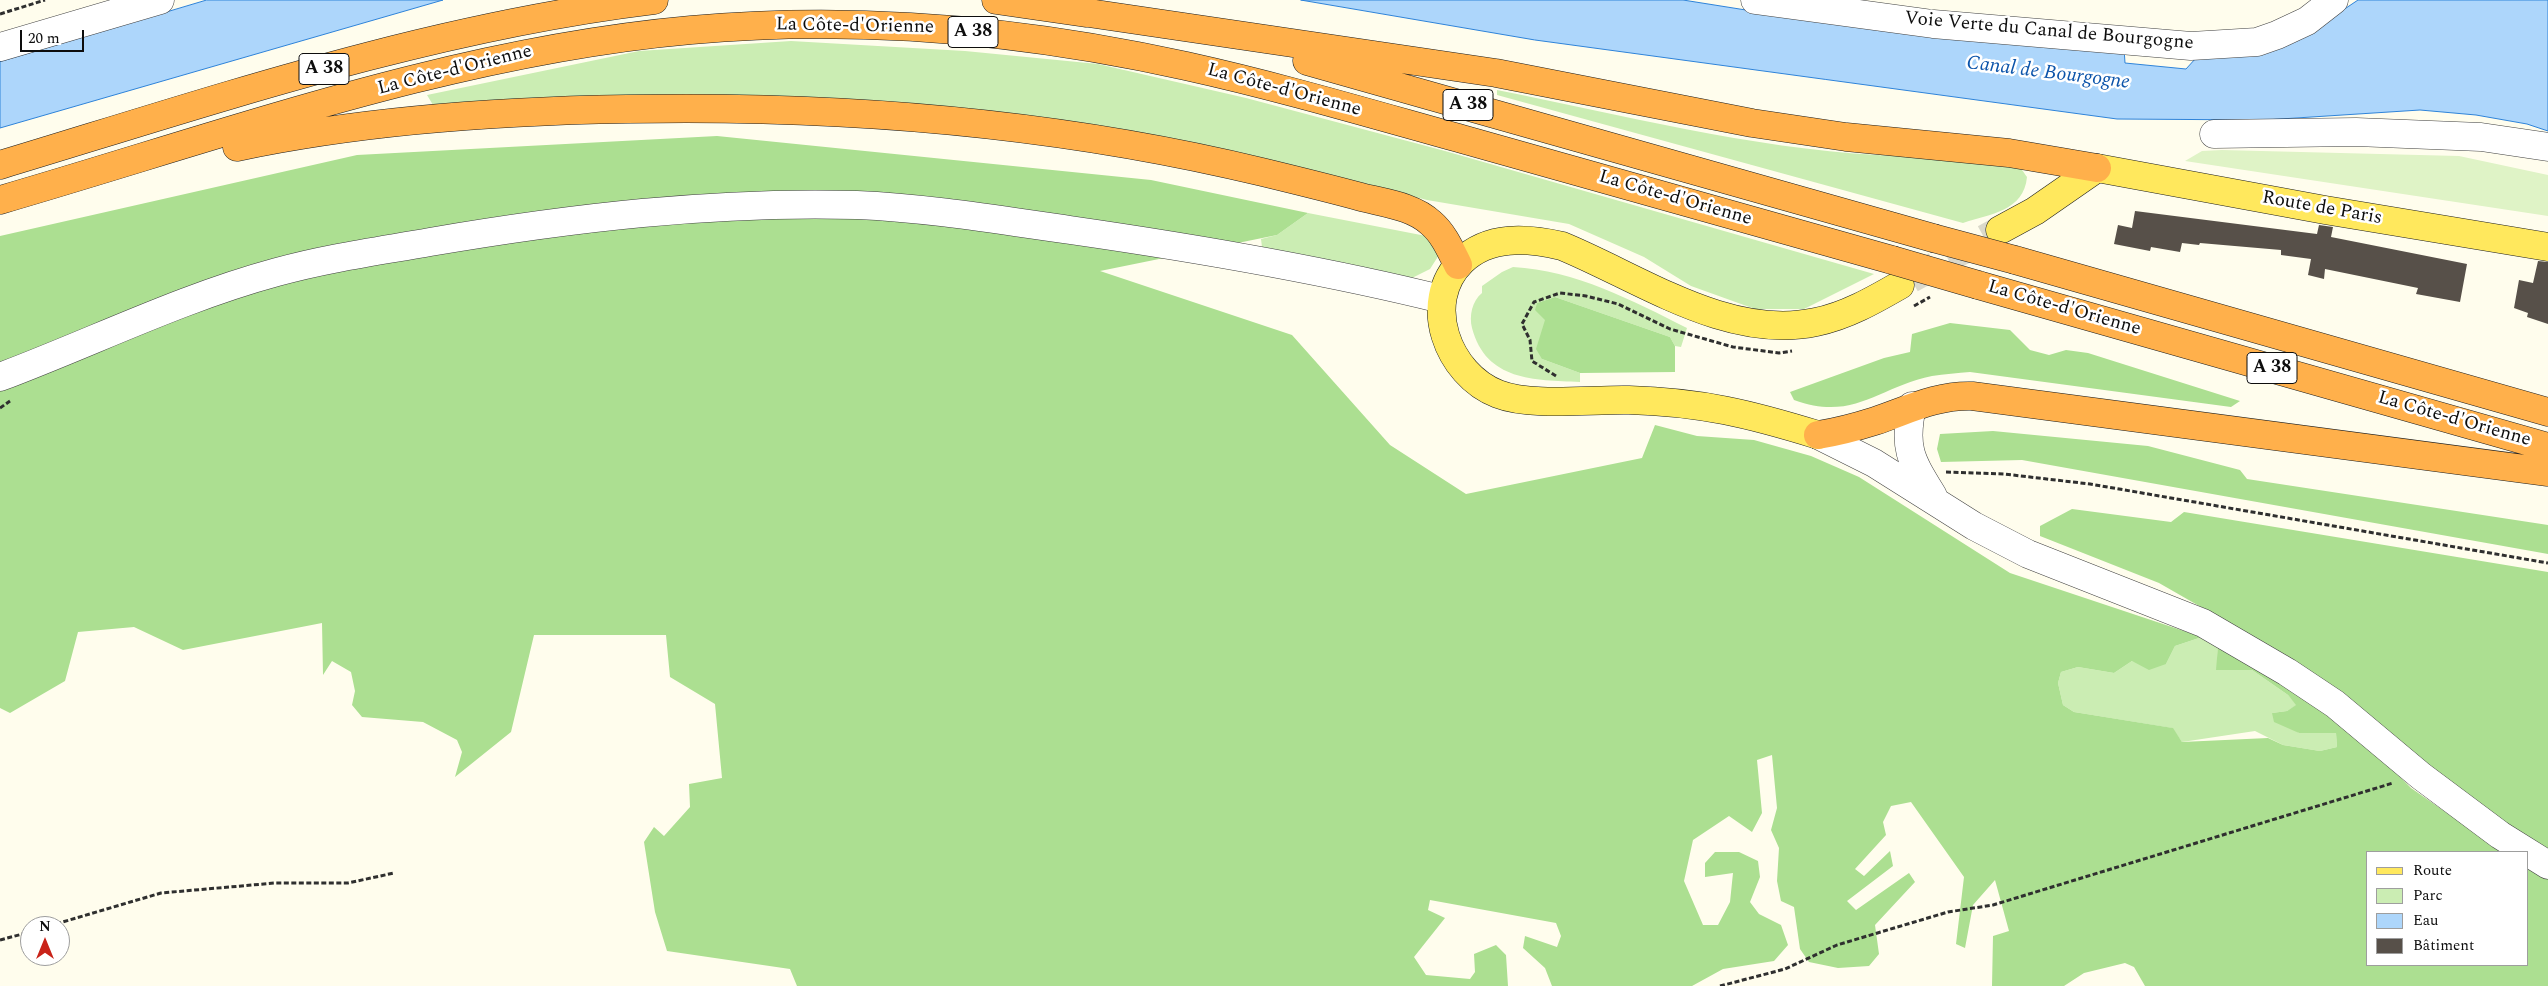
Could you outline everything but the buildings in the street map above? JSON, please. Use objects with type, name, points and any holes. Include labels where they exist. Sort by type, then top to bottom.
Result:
[{"type":"highway","name":"La Côte-d'Orienne","points":[[0,165],[249,90],[436,38],[518,20],[654,0]]},
{"type":"highway","name":"La Côte-d'Orienne","points":[[996,0],[1068,10],[1215,38],[1352,72],[2548,412]]},
{"type":"highway","points":[[1068,10],[1496,73],[1752,123],[1846,136],[2009,153],[2097,168]]},
{"type":"highway","name":"La Côte-d'Orienne","points":[[0,200],[446,71],[526,53],[608,39],[775,24],[858,24],[1024,37],[1103,49],[1188,66],[1309,96],[2548,447]]},
{"type":"highway","points":[[46,187],[270,140],[411,121],[576,109],[734,108],[846,112],[1043,131],[1140,146],[1311,184],[1390,204],[1420,215],[1439,231],[1458,265]]},
{"type":"highway","points":[[1818,436],[1850,429],[1912,406],[1947,396],[1972,396],[2548,472]]},
{"type":"main road","points":[[2000,230],[2035,211],[2097,168]]},
{"type":"main road","name":"Route de Paris","points":[[2097,168],[2325,210],[2548,247]]},
{"type":"main road","points":[[1818,436],[1754,415],[1689,403],[1629,400],[1530,400],[1499,395],[1475,382],[1454,359],[1445,330],[1441,299],[1449,277],[1458,265],[1470,255],[1496,242],[1516,240],[1542,241],[1562,246],[1589,257],[1708,312],[1737,321],[1780,326],[1818,322],[1906,297]]},
{"type":"street","points":[[0,47],[160,0]]},
{"type":"street","name":"Voie Verte du Canal de Bourgogne","points":[[1755,0],[1934,24],[2191,46],[2257,42],[2307,21],[2334,0]]},
{"type":"street","points":[[2214,134],[2356,132],[2481,136],[2548,146]]},
{"type":"street","points":[[0,377],[70,351],[165,309],[278,272],[328,260],[497,230],[690,208],[857,205],[924,210],[1098,234],[1287,264],[1356,278],[1441,299]]},
{"type":"street","points":[[1912,406],[1907,438],[1918,471],[1936,502]]},
{"type":"street","points":[[1818,436],[1874,463],[1974,526],[2028,554],[2203,623],[2287,672],[2335,704],[2421,776],[2500,835],[2526,851]]},
{"type":"street","points":[[2528,852],[2548,865]]},
{"type":"path","points":[[0,14],[45,0]]},
{"type":"path","points":[[1559,376],[1552,375],[1532,361],[1530,340],[1522,324],[1534,302],[1560,293],[1618,304],[1670,329],[1733,347],[1779,353],[1799,350]]},
{"type":"path","points":[[1906,297],[1936,293]]},
{"type":"path","points":[[1918,471],[2004,474],[2090,484],[2548,563]]},
{"type":"path","points":[[1720,986],[1785,969],[1837,945],[1948,912],[1993,905],[2340,801],[2380,786],[2421,776]]},
{"type":"path","points":[[70,920],[162,893],[275,883],[348,883],[394,873]]},
{"type":"path","points":[[0,940],[20,935]]},
{"type":"green space","points":[[791,41],[965,51],[1098,64],[1246,98],[1445,151],[1874,274],[1804,309],[1755,309],[1691,286],[1644,257],[1569,224],[1427,200],[1339,177],[1145,137],[433,105],[427,95],[639,51]]},
{"type":"green space","points":[[1497,90],[1686,129],[1782,145],[1878,155],[1952,157],[1994,161],[2020,168],[2027,177],[2020,197],[2013,204],[1994,213],[1963,223],[1497,95]]},
{"type":"green space","points":[[717,136],[1151,180],[1308,213],[1277,235],[1100,271],[1292,335],[1390,445],[1466,494],[1642,458],[1655,425],[1697,436],[1754,440],[1811,456],[1859,477],[2010,573],[2202,637],[2175,646],[2166,664],[2149,670],[2132,661],[2114,673],[2078,667],[2061,672],[2058,683],[2063,705],[2074,712],[2173,728],[2182,742],[2268,738],[2283,745],[2320,751],[2337,747],[2336,733],[2299,733],[2274,722],[2272,713],[2287,711],[2296,705],[2288,695],[2252,670],[2216,670],[2218,646],[2293,688],[2356,732],[2411,788],[2502,851],[2366,851],[2366,966],[2528,966],[2528,868],[2548,879],[2548,986],[2145,986],[2134,967],[2125,963],[2084,973],[2064,986],[1992,986],[1993,936],[2009,931],[1995,880],[1973,905],[1965,948],[1956,944],[1964,877],[1911,802],[1891,806],[1883,822],[1886,835],[1855,869],[1864,876],[1890,851],[1893,866],[1847,901],[1856,910],[1909,873],[1915,882],[1875,925],[1879,954],[1869,966],[1838,968],[1809,962],[1800,949],[1794,907],[1781,901],[1777,881],[1779,848],[1771,830],[1777,808],[1772,755],[1757,760],[1762,813],[1752,832],[1729,816],[1693,840],[1684,881],[1703,925],[1718,925],[1730,902],[1733,873],[1705,877],[1705,863],[1715,852],[1739,852],[1758,861],[1760,877],[1750,902],[1759,914],[1781,925],[1788,945],[1774,961],[1723,969],[1692,986],[1552,986],[1545,968],[1523,948],[1525,936],[1557,947],[1561,936],[1556,923],[1430,900],[1428,910],[1445,918],[1414,957],[1426,975],[1470,979],[1475,972],[1474,954],[1496,945],[1506,955],[1508,986],[797,986],[790,969],[667,951],[655,912],[644,842],[654,827],[664,836],[690,807],[689,784],[722,778],[715,704],[670,677],[666,635],[534,635],[511,732],[455,777],[462,752],[457,740],[423,722],[362,717],[352,705],[355,691],[351,672],[332,661],[323,675],[322,623],[183,650],[134,627],[78,632],[65,681],[10,713],[0,708],[0,236],[357,155]]},
{"type":"green space","points":[[2202,151],[2459,156],[2548,175],[2548,216],[2185,161]]},
{"type":"green space","points":[[1308,213],[1426,236],[1436,244],[1439,255],[1430,269],[1412,278],[1262,247],[1261,239],[1277,235]]},
{"type":"green space","points":[[1513,267],[1536,269],[1581,280],[1646,308],[1687,328],[1681,347],[1675,346],[1670,337],[1555,297],[1537,303],[1536,310],[1546,320],[1542,359],[1580,373],[1580,382],[1529,378],[1500,368],[1488,359],[1479,345],[1472,328],[1471,314],[1476,300],[1482,293],[1482,286]]},
{"type":"green space","points":[[1555,297],[1670,337],[1675,346],[1675,372],[1580,373],[1542,359],[1536,349],[1545,320],[1535,310],[1537,303]]},
{"type":"green space","points":[[1950,323],[2010,330],[2030,350],[2049,355],[2066,350],[2088,353],[2240,401],[2231,407],[1970,372],[1932,376],[1896,387],[1850,405],[1833,407],[1815,406],[1794,400],[1790,392],[1884,358],[1910,352],[1912,334]]},
{"type":"green space","points":[[1993,431],[2148,446],[2240,470],[2247,479],[2548,525],[2548,554],[2022,460],[1941,462],[1937,449],[1940,434]]},
{"type":"green space","points":[[2072,509],[2171,522],[2184,512],[2548,572],[2548,849],[2461,794],[2276,650],[2159,583],[2040,536],[2040,526]]},
{"type":"green space","points":[[2202,637],[2218,646],[2217,670],[2252,670],[2288,695],[2297,705],[2287,711],[2272,713],[2299,733],[2336,733],[2337,747],[2320,751],[2283,745],[2255,731],[2182,742],[2172,728],[2074,712],[2063,705],[2058,683],[2061,672],[2078,667],[2114,673],[2132,661],[2166,664],[2175,646]]},
{"type":"water","points":[[207,0],[443,0],[0,128],[0,62]]},
{"type":"water","name":"Canal de Bourgogne","points":[[1301,0],[1683,0],[1771,14],[2124,48],[2125,63],[2186,69],[2196,58],[2300,39],[2358,0],[2548,0],[2548,131],[2527,124],[2476,115],[2420,110],[2265,120],[2117,119],[1535,40]]},
{"type":"tunnel","points":[[1911,279],[2000,230]]}]
